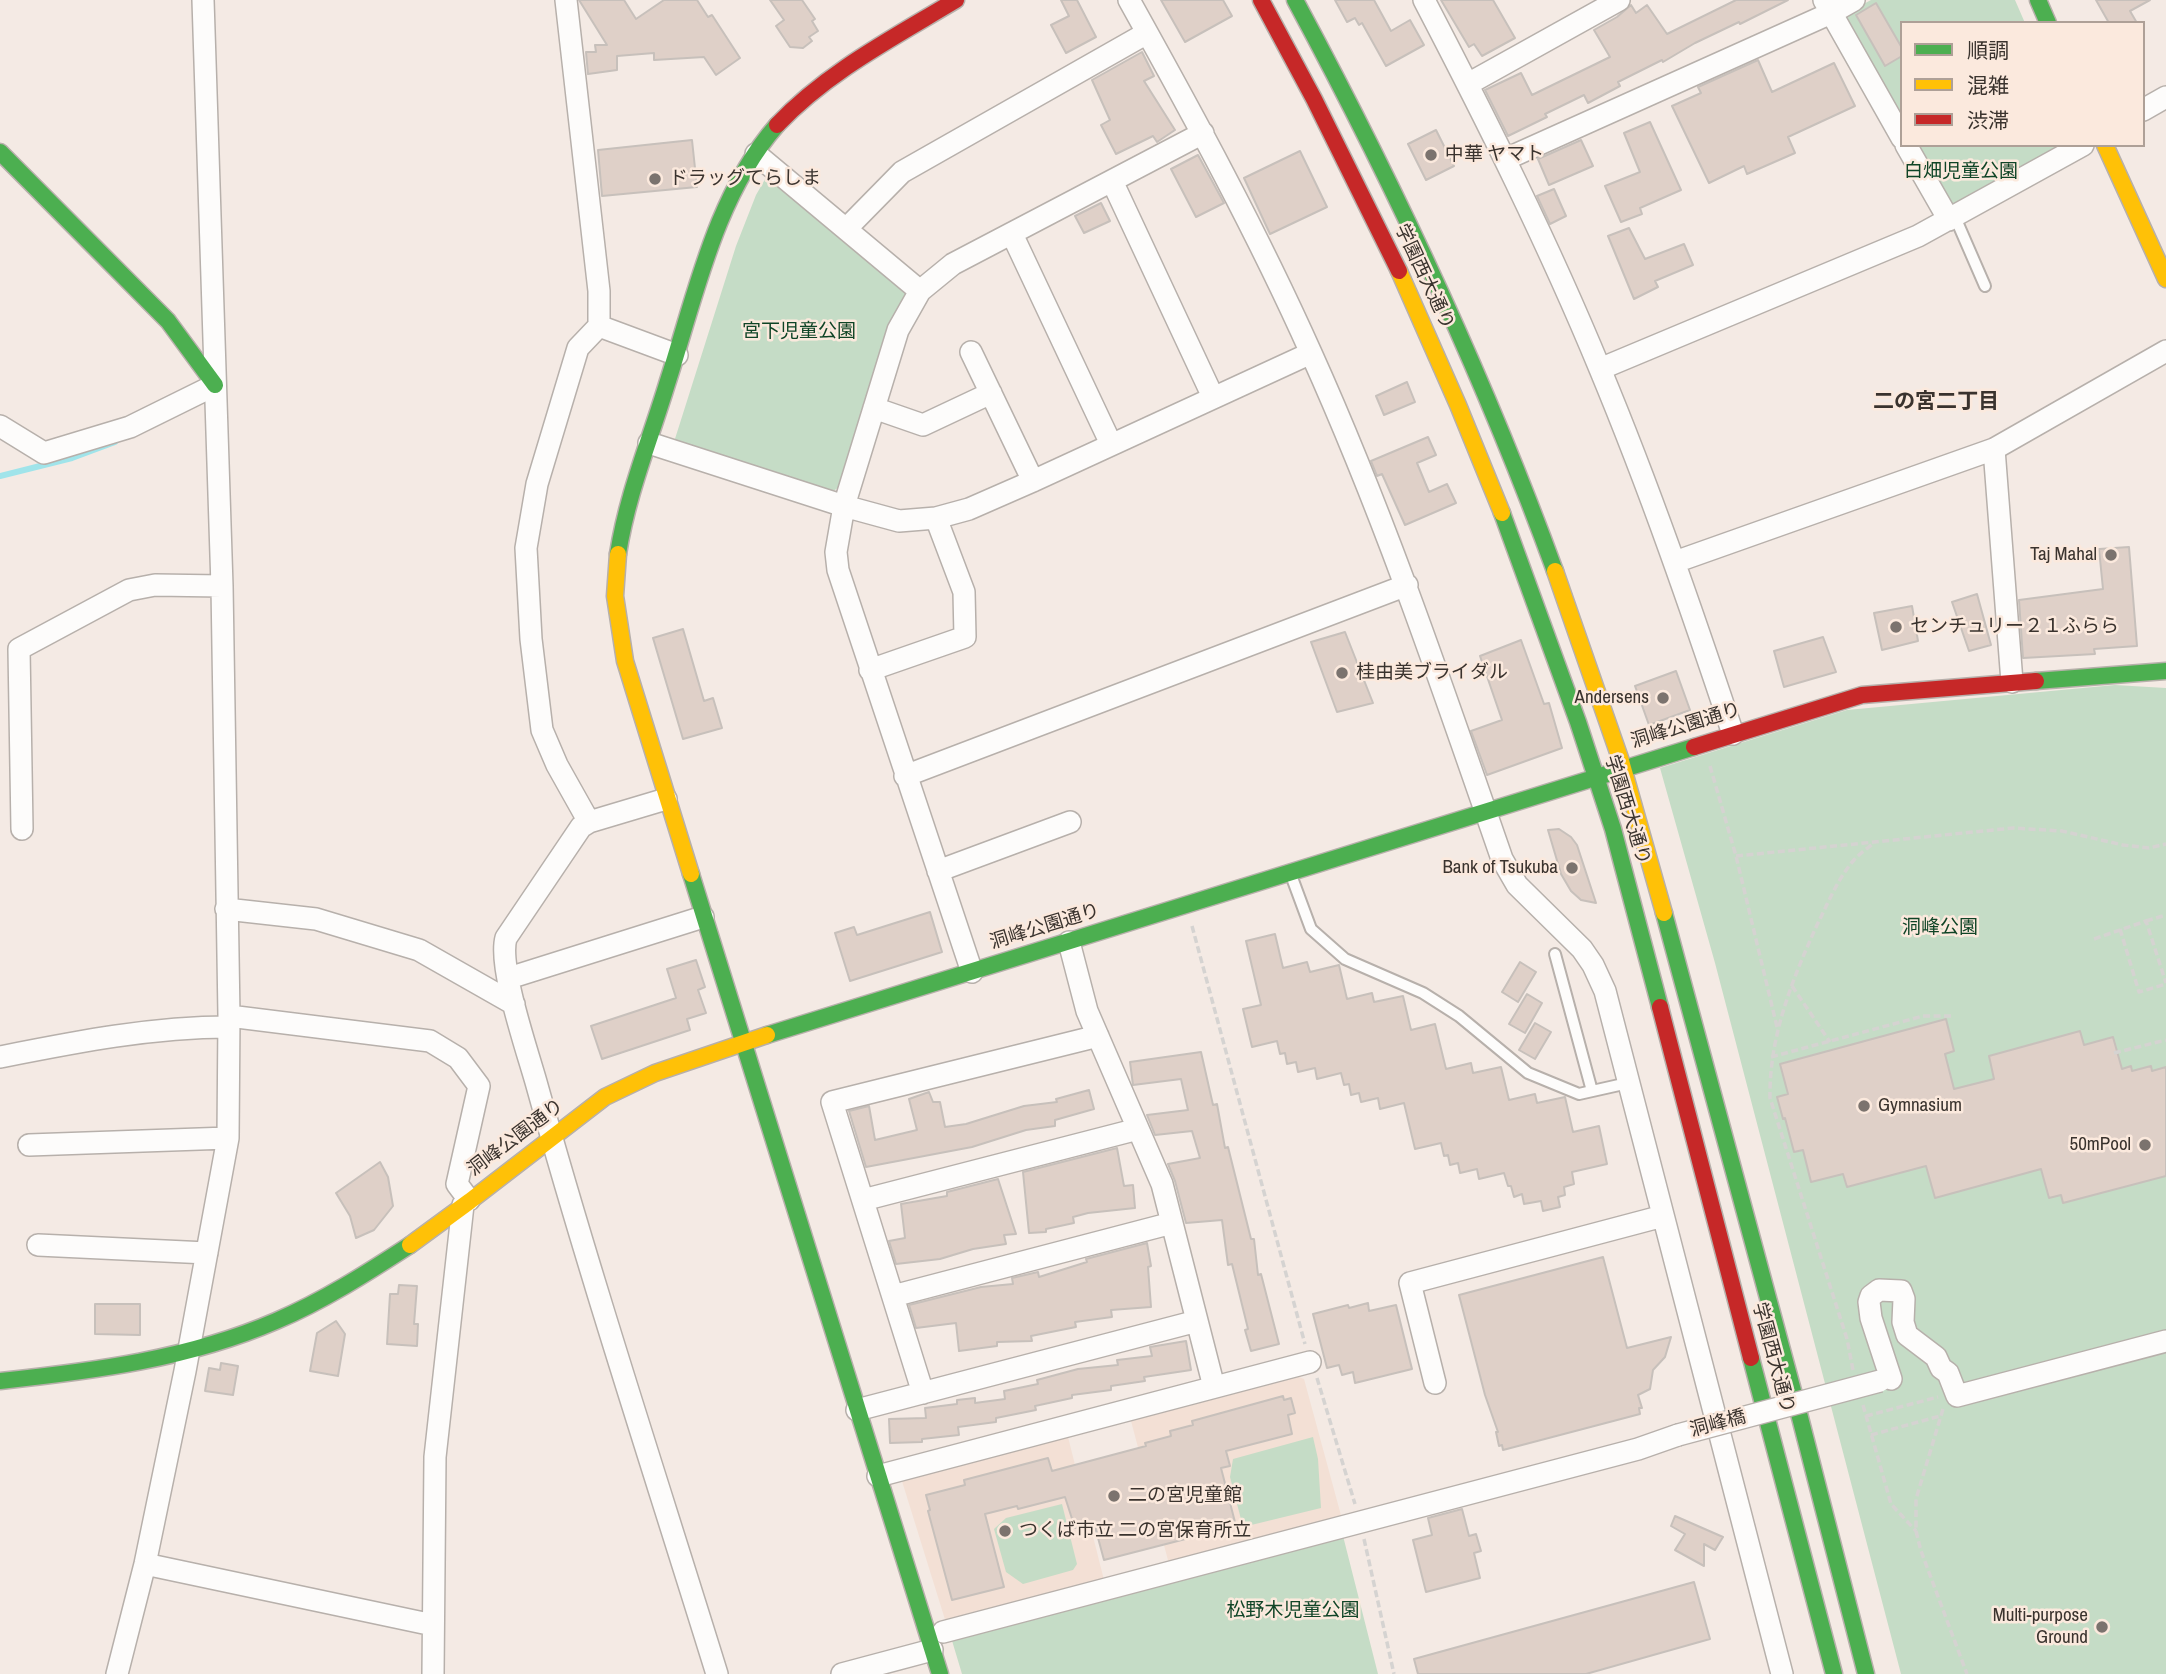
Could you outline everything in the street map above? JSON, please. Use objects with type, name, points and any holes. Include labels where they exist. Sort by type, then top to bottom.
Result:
[{"type":"street","points":[[117,1674],[145,1564],[228,1138],[229,1021],[222,586],[203,0]]},
{"type":"street","points":[[566,0],[599,291],[598,326],[578,348],[537,484],[526,548],[531,639],[542,730],[557,765],[589,822]]},
{"type":"street","points":[[940,1674],[937,1641],[878,1476],[628,674],[617,624],[615,572],[620,540],[649,443],[720,225],[740,179],[755,154],[790,111],[809,94],[956,0]]},
{"type":"street","points":[[1129,0],[1203,133],[1311,353],[1406,585],[1502,859],[1517,885],[1582,949],[1605,991],[1782,1674]]},
{"type":"street","name":"学園西大通り","points":[[1261,0],[1356,182],[1433,344],[1507,525],[1596,776],[1616,842],[1834,1674]]},
{"type":"street","name":"学園西大通り","points":[[1295,0],[1382,168],[1460,335],[1536,520],[1582,644],[1623,768],[1702,1051],[1866,1674]]},
{"type":"street","points":[[1424,0],[1506,159],[1600,369],[1675,562],[1733,734]]},
{"type":"street","points":[[1468,84],[1619,0]]},
{"type":"street","points":[[1506,159],[1827,6],[1854,0]]},
{"type":"street","points":[[2038,0],[2047,21]]},
{"type":"street","points":[[1827,6],[1900,134]]},
{"type":"street","points":[[846,229],[902,172],[1147,33]]},
{"type":"street","points":[[2145,109],[2166,97]]},
{"type":"street","points":[[972,972],[838,570],[836,552],[844,506],[898,330],[920,291],[953,264],[1203,133]]},
{"type":"street","points":[[1907,147],[1952,218]]},
{"type":"street","points":[[1600,369],[1918,236],[2078,147]]},
{"type":"street","points":[[2106,147],[2166,279]]},
{"type":"street","points":[[0,152],[168,321],[215,385]]},
{"type":"street","points":[[755,154],[920,291]]},
{"type":"street","points":[[1111,181],[1213,397]]},
{"type":"street","points":[[1012,234],[1111,444]]},
{"type":"street","points":[[598,326],[677,355]]},
{"type":"street","points":[[1675,562],[1994,449],[2166,351]]},
{"type":"street","points":[[971,352],[1033,481]]},
{"type":"street","points":[[649,443],[844,506],[899,520],[936,518],[969,509],[1033,481],[1311,353]]},
{"type":"street","points":[[0,426],[44,453],[131,427],[215,385]]},
{"type":"street","points":[[874,408],[923,425],[992,393]]},
{"type":"street","points":[[1994,449],[2012,682]]},
{"type":"street","points":[[870,670],[965,637],[964,592],[936,518]]},
{"type":"street","points":[[22,830],[19,649],[129,590],[155,585],[222,586]]},
{"type":"street","points":[[905,776],[1406,585]]},
{"type":"street","name":"洞峰公園通り","points":[[0,1381],[139,1363],[225,1340],[280,1319],[374,1270],[551,1138],[625,1085],[647,1074],[1862,695],[2166,671]]},
{"type":"street","points":[[666,799],[589,822],[581,827],[506,938],[503,948],[514,1004],[551,1138],[717,1674]]},
{"type":"street","points":[[938,871],[1070,822]]},
{"type":"street","points":[[226,909],[316,919],[419,950],[514,1004]]},
{"type":"street","points":[[509,978],[703,917]]},
{"type":"street","points":[[1069,942],[1087,1011],[1162,1184],[1214,1387]]},
{"type":"street","points":[[0,1057],[85,1040],[229,1021],[430,1041],[458,1058],[479,1086],[457,1184],[466,1203],[435,1458],[432,1674]]},
{"type":"street","points":[[923,1393],[832,1102],[1098,1036]]},
{"type":"street","points":[[863,1200],[1138,1129]]},
{"type":"street","points":[[29,1144],[228,1138]]},
{"type":"street","points":[[1435,1383],[1410,1283],[1663,1216]]},
{"type":"street","points":[[893,1296],[1172,1223]]},
{"type":"street","points":[[38,1245],[207,1253]]},
{"type":"street","name":"洞峰橋","points":[[842,1674],[937,1641],[1360,1522],[1890,1379],[1870,1310],[1871,1296],[1879,1290],[1900,1291],[1904,1299],[1903,1322],[1907,1335],[1936,1357],[1948,1373],[1957,1396],[2166,1341]]},
{"type":"street","points":[[857,1410],[1197,1321]]},
{"type":"street","points":[[878,1476],[1310,1362]]},
{"type":"street","points":[[145,1564],[433,1625]]},
{"type":"lane","points":[[1952,218],[1985,286]]},
{"type":"lane","points":[[1290,872],[1311,929],[1345,960],[1423,993],[1460,1016],[1528,1073],[1579,1094],[1629,1083]]},
{"type":"lane","points":[[1555,954],[1591,1091]]},
{"type":"path","points":[[1709,761],[1736,856],[1778,1028]]},
{"type":"path","points":[[1736,856],[2012,828],[2062,831],[2149,848],[2166,844]]},
{"type":"path","points":[[1854,1376],[1847,1339],[1770,1098],[1771,1057],[1800,963],[1830,897],[1854,859],[1875,842]]},
{"type":"path","points":[[2094,939],[2165,916],[2166,922]]},
{"type":"path","points":[[2120,929],[2139,992],[2166,984],[2146,921]]},
{"type":"path","points":[[1191,924],[1310,1362],[1360,1522],[1394,1674]]},
{"type":"path","points":[[1792,986],[1829,1042]]},
{"type":"path","points":[[1771,1057],[1923,1016],[1951,1016]]},
{"type":"path","points":[[2114,1053],[2166,1040]]},
{"type":"path","points":[[1862,1402],[1891,1504],[1916,1531]]},
{"type":"path","points":[[1866,1416],[1916,1402]]},
{"type":"path","points":[[1871,1435],[1941,1416]]},
{"type":"path","points":[[1938,1426],[1916,1499],[1916,1531],[1921,1551],[1968,1674]]},
{"type":"shaded area","points":[[1299,1377],[1304,1379],[1342,1519],[1169,1564],[1131,1421]]},
{"type":"shaded area","name":"つくば市立 二の宮保育所立","points":[[1068,1437],[1105,1584],[947,1626],[901,1478]]},
{"type":"green space","name":"白畑児童公園","points":[[1871,0],[2015,0],[2024,21],[1900,21],[1900,122],[1845,26],[1847,13]]},
{"type":"green space","name":"白畑児童公園","points":[[1914,147],[2060,147],[1957,206],[1946,203]]},
{"type":"green space","name":"宮下児童公園","points":[[768,174],[907,289],[907,300],[839,487],[832,492],[674,442],[736,246],[756,195]]},
{"type":"green space","name":"洞峰公園","points":[[2115,685],[2166,688],[2166,1674],[1901,1674],[1715,963],[1660,768],[1847,710]]},
{"type":"green space","points":[[1313,1437],[1318,1459],[1321,1508],[1243,1527],[1230,1477],[1233,1459]]},
{"type":"green space","points":[[1062,1504],[1077,1564],[1073,1570],[1023,1584],[1006,1572],[994,1529],[1006,1518]]},
{"type":"green space","name":"松野木児童公園","points":[[1342,1532],[1378,1674],[962,1674],[950,1634]]},
{"type":"building","points":[[579,0],[624,0],[636,19],[664,0],[697,0],[708,17],[712,15],[740,58],[716,75],[704,57],[654,60],[654,53],[617,56],[617,70],[588,74],[586,52],[596,52],[595,45],[607,45]]},
{"type":"building","points":[[770,0],[802,0],[815,19],[812,21],[818,31],[809,37],[812,41],[803,48],[790,47],[776,26],[784,20]]},
{"type":"building","points":[[1061,0],[1077,0],[1096,37],[1066,53],[1051,25],[1069,16]]},
{"type":"building","points":[[1161,0],[1223,0],[1232,16],[1185,42]]},
{"type":"building","points":[[1335,0],[1374,0],[1391,31],[1410,20],[1424,45],[1386,66],[1362,23],[1359,25],[1355,18],[1347,22]]},
{"type":"building","points":[[1441,0],[1493,0],[1515,38],[1482,56],[1474,44],[1469,47]]},
{"type":"building","points":[[1736,0],[1788,0],[1618,82],[1620,86],[1588,103],[1584,95],[1508,136],[1485,90],[1521,73],[1532,95],[1610,57],[1594,30],[1617,17],[1631,5],[1636,13],[1647,5],[1667,34]]},
{"type":"building","points":[[2096,0],[2150,0],[2130,11],[2136,21],[2108,21]]},
{"type":"building","points":[[1876,3],[1900,45],[1900,57],[1885,66],[1856,15]]},
{"type":"building","points":[[1142,52],[1154,76],[1144,81],[1175,130],[1157,142],[1153,136],[1116,154],[1101,125],[1110,120],[1092,80]]},
{"type":"building","points":[[1758,60],[1772,92],[1834,63],[1855,106],[1788,137],[1795,153],[1747,174],[1744,166],[1709,183],[1672,106],[1701,93],[1698,87]]},
{"type":"building","points":[[1650,122],[1681,190],[1640,208],[1642,214],[1621,222],[1605,186],[1640,172],[1624,133]]},
{"type":"building","points":[[1436,130],[1454,166],[1426,180],[1408,144]]},
{"type":"building","points":[[692,140],[697,187],[602,196],[598,150]]},
{"type":"building","points":[[1581,140],[1593,166],[1549,185],[1538,159]]},
{"type":"building","points":[[1300,151],[1327,207],[1270,234],[1244,178]]},
{"type":"building","points":[[1198,155],[1224,203],[1196,217],[1171,169]]},
{"type":"building","points":[[1554,189],[1566,216],[1550,224],[1537,196]]},
{"type":"building","points":[[1101,203],[1110,221],[1084,233],[1075,216]]},
{"type":"building","points":[[1629,228],[1645,259],[1684,244],[1693,265],[1655,281],[1658,287],[1634,299],[1608,236]]},
{"type":"building","points":[[1407,382],[1415,402],[1384,415],[1376,396]]},
{"type":"building","points":[[1428,437],[1436,455],[1417,463],[1429,492],[1447,484],[1456,503],[1405,525],[1382,474],[1377,476],[1371,461]]},
{"type":"building","points":[[2129,547],[2137,646],[2094,649],[2095,654],[2023,658],[2019,600],[2103,589],[2099,549]]},
{"type":"building","points":[[1977,594],[1991,645],[1969,651],[1952,602]]},
{"type":"building","name":"センチュリー２１ふらら","points":[[1912,606],[1918,641],[1882,650],[1874,613]]},
{"type":"building","points":[[683,629],[704,701],[713,698],[722,728],[683,739],[653,638]]},
{"type":"building","name":"桂由美ブライダル","points":[[1345,632],[1373,703],[1337,712],[1311,642]]},
{"type":"building","points":[[1823,637],[1836,672],[1784,687],[1774,651]]},
{"type":"building","points":[[1521,640],[1544,704],[1549,703],[1562,748],[1487,775],[1471,731],[1502,720],[1480,656]]},
{"type":"building","name":"Andersens","points":[[1676,671],[1690,710],[1649,725],[1635,686]]},
{"type":"building","name":"Bank of Tsukuba","points":[[1559,829],[1577,845],[1596,903],[1581,900],[1571,891],[1561,874],[1548,830]]},
{"type":"building","points":[[930,912],[942,952],[850,981],[835,933],[854,927],[857,935]]},
{"type":"building","points":[[1275,934],[1283,968],[1307,962],[1310,972],[1339,965],[1347,999],[1372,993],[1374,1002],[1403,996],[1411,1030],[1435,1024],[1446,1069],[1471,1063],[1473,1073],[1501,1067],[1509,1100],[1535,1094],[1537,1103],[1565,1097],[1573,1132],[1599,1126],[1607,1164],[1572,1172],[1574,1184],[1564,1187],[1565,1195],[1558,1197],[1560,1207],[1543,1211],[1541,1201],[1524,1204],[1522,1194],[1514,1197],[1504,1173],[1479,1179],[1477,1169],[1460,1173],[1458,1163],[1450,1165],[1448,1155],[1444,1156],[1441,1143],[1415,1149],[1404,1103],[1380,1109],[1378,1098],[1361,1102],[1359,1093],[1351,1095],[1349,1084],[1344,1085],[1341,1073],[1317,1079],[1315,1068],[1298,1072],[1296,1062],[1287,1064],[1285,1053],[1280,1054],[1277,1041],[1252,1047],[1243,1009],[1261,1005],[1246,941]]},
{"type":"building","points":[[696,960],[705,987],[698,990],[706,1013],[687,1019],[690,1030],[602,1059],[591,1026],[676,998],[667,969]]},
{"type":"building","points":[[1520,962],[1536,972],[1518,1002],[1502,992]]},
{"type":"building","points":[[1527,994],[1542,1003],[1525,1033],[1509,1024]]},
{"type":"building","points":[[1946,1019],[1954,1051],[1945,1054],[1954,1089],[1994,1079],[1989,1056],[2080,1031],[2084,1045],[2113,1037],[2122,1069],[2131,1066],[2132,1071],[2151,1066],[2152,1071],[2166,1067],[2166,1176],[2063,1203],[2061,1195],[2049,1198],[2041,1169],[1935,1198],[1926,1166],[1847,1187],[1843,1174],[1811,1182],[1803,1150],[1794,1152],[1777,1097],[1788,1094],[1780,1064]]},
{"type":"building","points":[[1535,1023],[1551,1032],[1535,1059],[1519,1050]]},
{"type":"building","points":[[1201,1052],[1213,1105],[1217,1104],[1225,1148],[1228,1147],[1251,1239],[1254,1239],[1258,1275],[1261,1274],[1279,1344],[1251,1351],[1232,1264],[1228,1265],[1222,1220],[1186,1223],[1168,1164],[1200,1158],[1192,1131],[1155,1135],[1147,1115],[1188,1110],[1181,1079],[1133,1085],[1130,1062]]},
{"type":"building","points":[[1089,1090],[1094,1109],[1055,1120],[1055,1126],[1026,1130],[972,1147],[866,1167],[849,1111],[869,1106],[875,1140],[917,1130],[909,1099],[929,1092],[933,1102],[940,1102],[945,1127],[966,1124],[1024,1106],[1057,1102],[1056,1099]]},
{"type":"building","points":[[1117,1148],[1124,1186],[1133,1185],[1135,1208],[1088,1213],[1073,1217],[1074,1223],[1046,1229],[1046,1232],[1029,1233],[1023,1172]]},
{"type":"building","points":[[380,1162],[388,1177],[393,1206],[374,1230],[356,1238],[350,1216],[336,1193]]},
{"type":"building","points":[[998,1179],[1016,1234],[1004,1235],[1006,1244],[973,1249],[940,1259],[896,1264],[889,1241],[905,1238],[901,1204],[947,1196],[947,1192]]},
{"type":"building","points":[[1147,1243],[1151,1266],[1148,1267],[1151,1307],[1111,1310],[1112,1317],[1075,1322],[1076,1327],[1031,1336],[1032,1341],[997,1342],[997,1346],[959,1351],[956,1323],[916,1328],[909,1305],[981,1287],[1013,1284],[1012,1278],[1038,1272],[1039,1277],[1087,1262],[1086,1259]]},
{"type":"building","points":[[1603,1257],[1627,1348],[1671,1337],[1665,1357],[1653,1370],[1650,1389],[1638,1395],[1642,1408],[1639,1408],[1640,1414],[1503,1450],[1502,1445],[1499,1446],[1498,1432],[1485,1395],[1459,1295]]},
{"type":"building","points":[[399,1285],[417,1286],[414,1324],[418,1324],[417,1346],[387,1344],[390,1294],[398,1294]]},
{"type":"building","points":[[1368,1303],[1369,1311],[1396,1305],[1412,1369],[1355,1383],[1353,1372],[1342,1375],[1339,1365],[1327,1368],[1313,1314]]},
{"type":"building","points":[[95,1304],[140,1304],[140,1335],[95,1334]]},
{"type":"building","points":[[336,1321],[345,1334],[338,1376],[310,1371],[317,1333]]},
{"type":"building","points":[[1186,1341],[1191,1370],[1144,1377],[1145,1381],[1111,1386],[1111,1390],[1072,1395],[1072,1398],[1035,1406],[1036,1410],[996,1418],[996,1422],[958,1427],[959,1435],[922,1439],[922,1442],[890,1443],[889,1419],[926,1418],[925,1408],[957,1404],[957,1400],[975,1398],[975,1403],[1005,1399],[1004,1391],[1038,1384],[1037,1380],[1078,1369],[1118,1365],[1117,1360],[1152,1356],[1150,1347]]},
{"type":"building","points":[[221,1363],[238,1366],[233,1395],[205,1391],[209,1368],[220,1370]]},
{"type":"building","points":[[1283,1396],[1284,1400],[1291,1398],[1295,1413],[1288,1415],[1292,1434],[1226,1451],[1230,1466],[1221,1468],[1236,1526],[1104,1560],[1094,1523],[1075,1528],[1065,1497],[985,1514],[1004,1587],[952,1600],[926,1495],[965,1485],[964,1480],[1048,1458],[1052,1471],[1146,1446],[1145,1443],[1171,1436],[1170,1431],[1193,1425],[1192,1421]]},
{"type":"building","points":[[1462,1509],[1469,1536],[1476,1534],[1481,1551],[1474,1553],[1480,1578],[1426,1592],[1413,1540],[1432,1535],[1428,1518]]},
{"type":"building","points":[[1675,1516],[1723,1537],[1715,1550],[1704,1544],[1704,1566],[1675,1550],[1685,1534],[1671,1526]]},
{"type":"building","points":[[1694,1582],[1710,1639],[1586,1674],[1418,1674],[1414,1659]]},
{"type":"waterway","points":[[0,476],[72,458],[115,442]]},
{"type":"traffic: fast","points":[[1295,0],[1367,139],[1435,281],[1498,425],[1555,571]]},
{"type":"traffic: fast","points":[[2038,0],[2047,21]]},
{"type":"traffic: fast","points":[[618,554],[633,489],[709,249],[738,183],[777,125]]},
{"type":"traffic: fast","points":[[0,152],[168,321],[215,385]]},
{"type":"traffic: fast","points":[[1502,513],[1578,722],[1613,829],[1660,1007]]},
{"type":"traffic: fast","points":[[2036,681],[2166,671]]},
{"type":"traffic: fast","points":[[767,1035],[1694,747]]},
{"type":"traffic: fast","points":[[691,874],[940,1674]]},
{"type":"traffic: fast","points":[[1664,913],[1795,1398],[1866,1674]]},
{"type":"traffic: fast","points":[[0,1381],[140,1362],[243,1334],[311,1305],[410,1245]]},
{"type":"traffic: fast","points":[[1751,1358],[1834,1674]]},
{"type":"traffic: slow","points":[[2106,147],[2166,279]]},
{"type":"traffic: slow","points":[[1399,271],[1502,513]]},
{"type":"traffic: slow","points":[[618,554],[615,596],[625,661],[691,874]]},
{"type":"traffic: slow","points":[[1555,571],[1621,761],[1664,913]]},
{"type":"traffic: slow","points":[[410,1245],[605,1097],[655,1073],[767,1035]]},
{"type":"traffic: jam","points":[[777,125],[817,88],[839,72],[956,0]]},
{"type":"traffic: jam","points":[[1261,0],[1314,99],[1399,271]]},
{"type":"traffic: jam","points":[[1694,747],[1862,695],[2036,681]]},
{"type":"traffic: jam","points":[[1660,1007],[1751,1358]]},
{"type":"place","name":"中華 ヤマト","points":[[1431,155]]},
{"type":"place","name":"ドラッグてらしま","points":[[655,179]]},
{"type":"place","name":"Taj Mahal","points":[[2111,555]]},
{"type":"place","name":"センチュリー２１ふらら","points":[[1896,627]]},
{"type":"place","name":"桂由美ブライダル","points":[[1342,673]]},
{"type":"place","name":"Andersens","points":[[1663,698]]},
{"type":"place","name":"Bank of Tsukuba","points":[[1572,868]]},
{"type":"place","name":"Gymnasium","points":[[1864,1106]]},
{"type":"place","name":"50mPool","points":[[2145,1145]]},
{"type":"place","name":"二の宮児童館","points":[[1114,1496]]},
{"type":"place","name":"つくば市立 二の宮保育所立","points":[[1005,1531]]},
{"type":"place","name":"Multi-purpose Ground","points":[[2102,1627]]},
{"type":"district","name":"二の宮二丁目","points":[[1936,402]]}]
